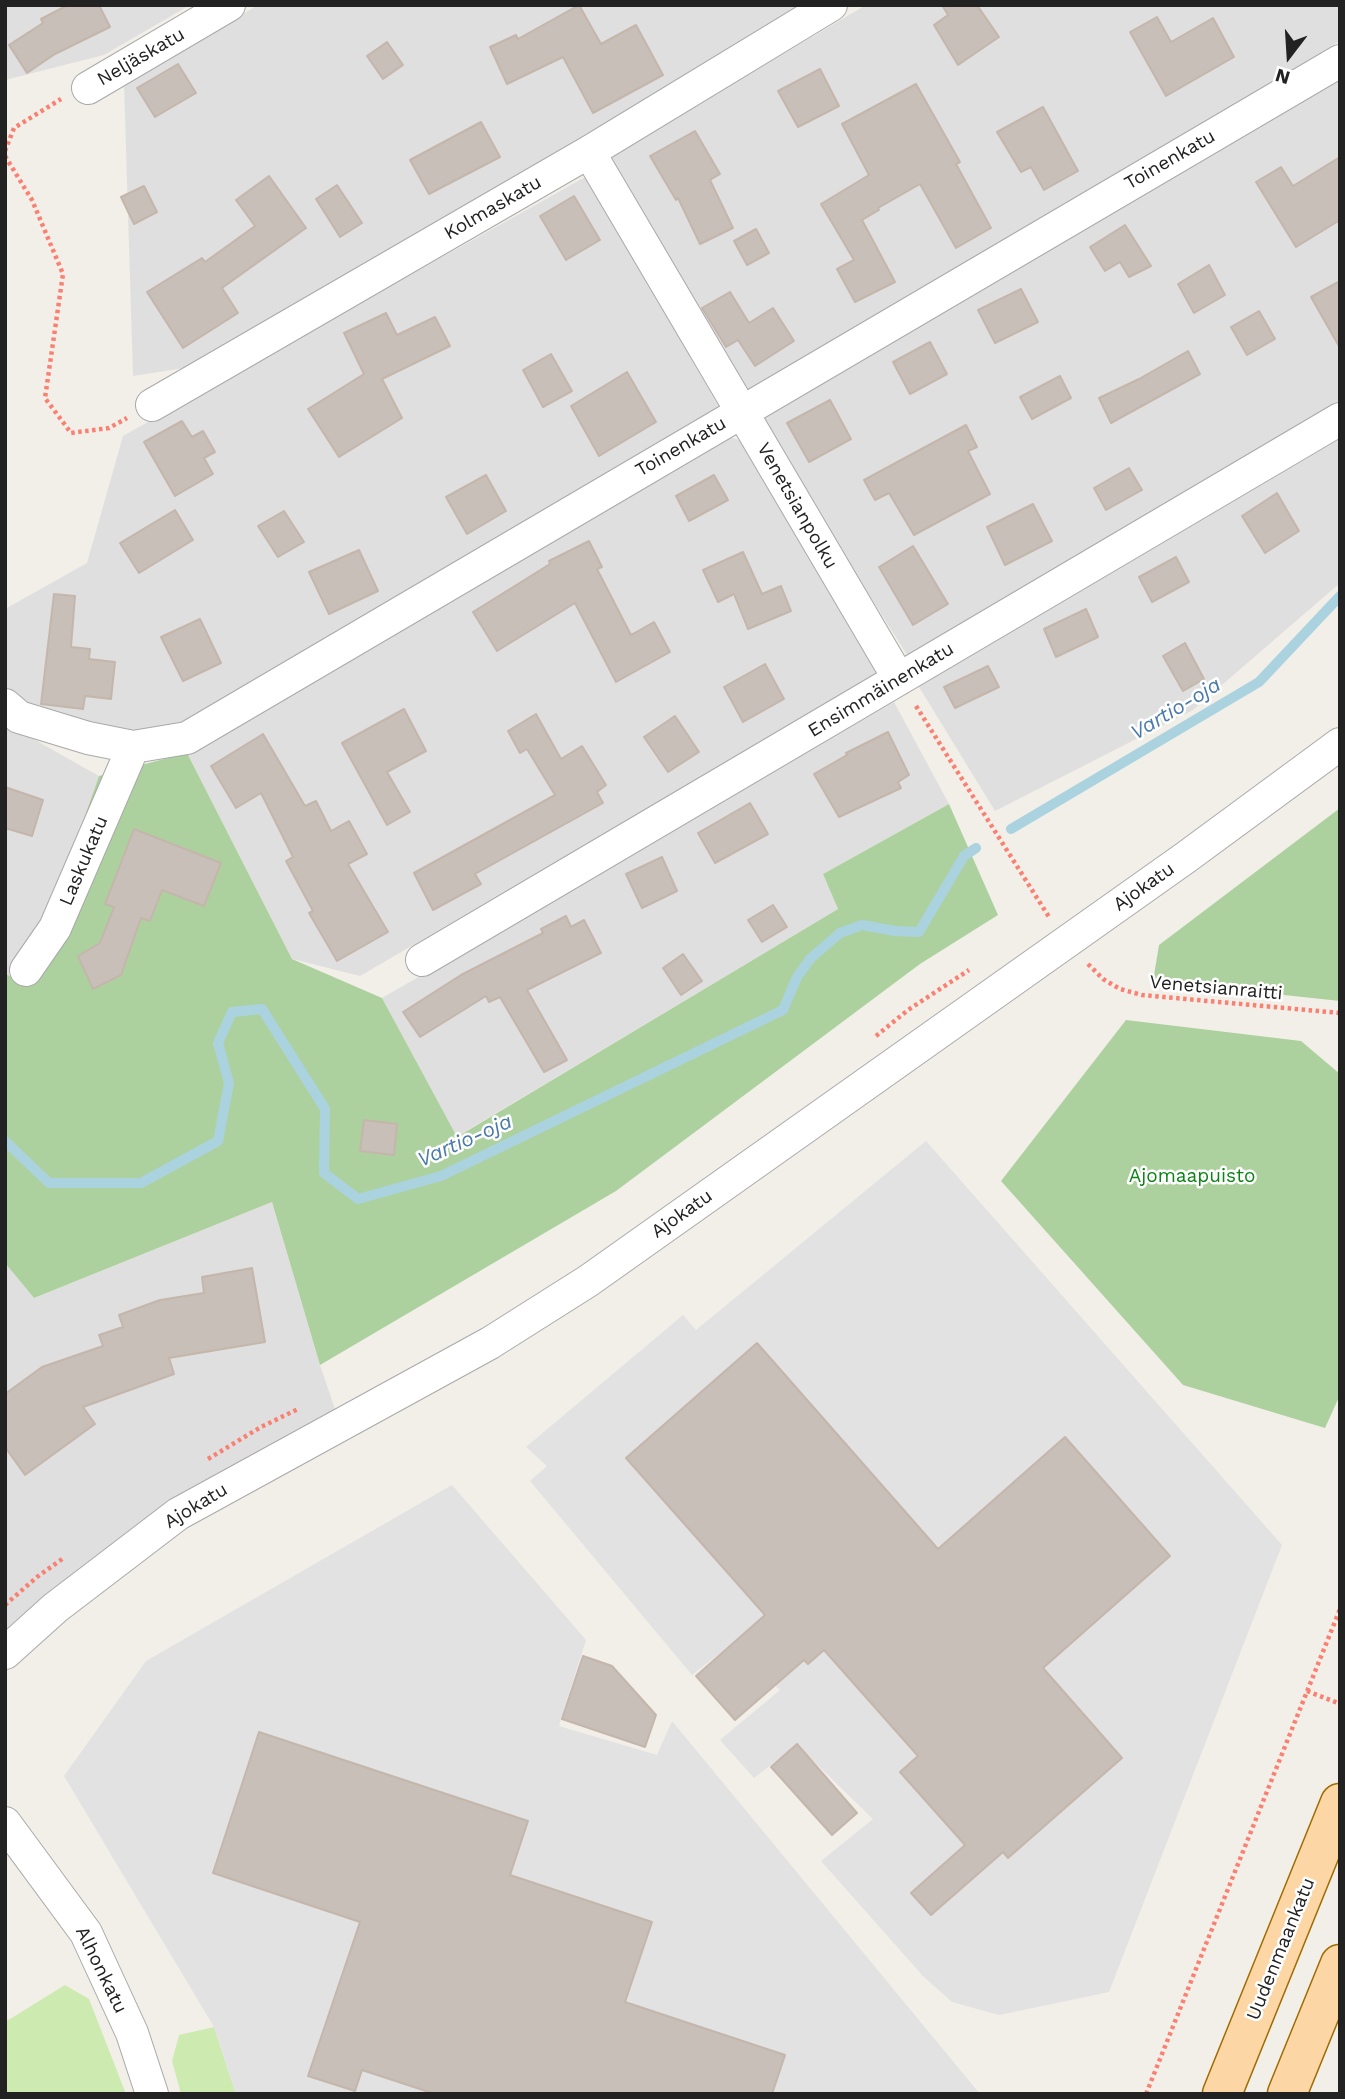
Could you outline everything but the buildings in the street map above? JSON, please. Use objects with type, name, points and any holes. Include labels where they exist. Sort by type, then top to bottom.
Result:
[{"type":"main road","name":"Uudenmaankatu","points":[[1222,2094],[1340,1803]]},
{"type":"main road","points":[[1287,2094],[1340,1964]]},
{"type":"street","name":"Neljäskatu","points":[[89,88],[229,5]]},
{"type":"street","name":"Kolmaskatu","points":[[152,405],[589,152],[831,5]]},
{"type":"street","name":"Toinenkatu","points":[[5,705],[19,717],[88,738],[133,747],[187,737],[1340,61]]},
{"type":"street","name":"Venetsianpolku","points":[[589,152],[899,679]]},
{"type":"street","name":"Ensimmäinenkatu","points":[[422,960],[1340,419]]},
{"type":"street","name":"Ajokatu","points":[[7,1649],[55,1608],[178,1514],[490,1343],[577,1288],[1185,858],[1340,744]]},
{"type":"street","name":"Laskukatu","points":[[26,970],[55,928],[133,747]]},
{"type":"street","name":"Alhonkatu","points":[[5,1823],[86,1933],[132,2034],[152,2094]]},
{"type":"path","points":[[89,88],[60,99],[14,128],[5,153],[32,200],[63,274],[45,398],[71,433],[109,428],[152,405]]},
{"type":"path","name":"Venetsianraitti","points":[[899,679],[1050,919],[1103,979],[1120,989],[1142,995],[1340,1013]]},
{"type":"path","points":[[1146,2094],[1340,1609]]},
{"type":"path","points":[[1307,1691],[1338,1703]]},
{"type":"shaded area","points":[[5,5],[190,5],[104,55],[5,80]]},
{"type":"shaded area","points":[[258,5],[805,5],[190,367],[133,376],[124,84]]},
{"type":"shaded area","points":[[866,5],[1340,5],[1340,41],[746,394],[606,159]]},
{"type":"shaded area","points":[[1340,76],[1340,414],[909,658],[758,419]]},
{"type":"shaded area","points":[[587,176],[720,409],[184,722],[136,730],[92,726],[27,709],[5,688],[5,609],[87,563],[123,436]]},
{"type":"shaded area","points":[[1340,433],[1340,583],[1193,710],[995,811],[916,682]]},
{"type":"shaded area","points":[[725,436],[746,442],[877,674],[360,976],[292,959],[187,753]]},
{"type":"shaded area","points":[[894,702],[949,804],[823,874],[838,909],[456,1137],[382,998]]},
{"type":"shaded area","points":[[5,723],[99,776],[26,983],[5,974]]},
{"type":"shaded area","points":[[926,1141],[1282,1545],[1109,1992],[999,2015],[952,2002],[923,1976],[821,1861],[873,1819],[797,1745],[754,1778],[720,1740],[780,1690],[732,1644],[692,1675],[530,1481],[547,1466],[526,1447],[683,1315],[696,1330]],"holes":[[[1065,1438],[1043,1668],[1122,1758],[1009,1858],[1003,1852],[931,1915],[911,1893],[983,1830],[901,1772],[918,1756],[824,1650],[807,1664],[626,1458],[938,1549]]]},
{"type":"shaded area","points":[[272,1202],[338,1418],[5,1644],[5,1263],[34,1298]]},
{"type":"shaded area","points":[[452,1485],[586,1640],[559,1726],[657,1755],[672,1721],[980,2094],[772,2094],[785,2055],[625,2002],[651,1922],[510,1875],[528,1821],[260,1732],[213,1873],[360,1922],[308,2076],[355,2091],[362,2070],[435,2094],[236,2094],[214,2027],[64,1776],[146,1661]]},
{"type":"green space","points":[[187,753],[292,959],[382,998],[457,1137],[838,909],[823,874],[949,804],[998,915],[920,964],[616,1191],[320,1365],[272,1202],[34,1298],[5,1263],[5,974],[26,982],[99,776]]},
{"type":"green space","points":[[1340,808],[1340,1001],[1153,981],[1159,945]]},
{"type":"green space","name":"Ajomaapuisto","points":[[1126,1020],[1301,1041],[1340,1074],[1340,1395],[1325,1428],[1183,1385],[1001,1181]]},
{"type":"green space","points":[[65,1985],[89,1999],[126,2094],[5,2094],[5,2022]]},
{"type":"green space","points":[[214,2027],[236,2094],[181,2094],[172,2061],[179,2035]]},
{"type":"waterway","name":"Vartio-oja","points":[[1011,829],[1259,682],[1340,596]]},
{"type":"waterway","name":"Vartio-oja","points":[[5,1141],[49,1183],[141,1183],[218,1141],[229,1083],[218,1043],[232,1012],[262,1009],[325,1109],[324,1173],[358,1199],[441,1176],[783,1010],[797,977],[811,958],[840,933],[862,925],[919,932],[964,856],[976,848]]}]
